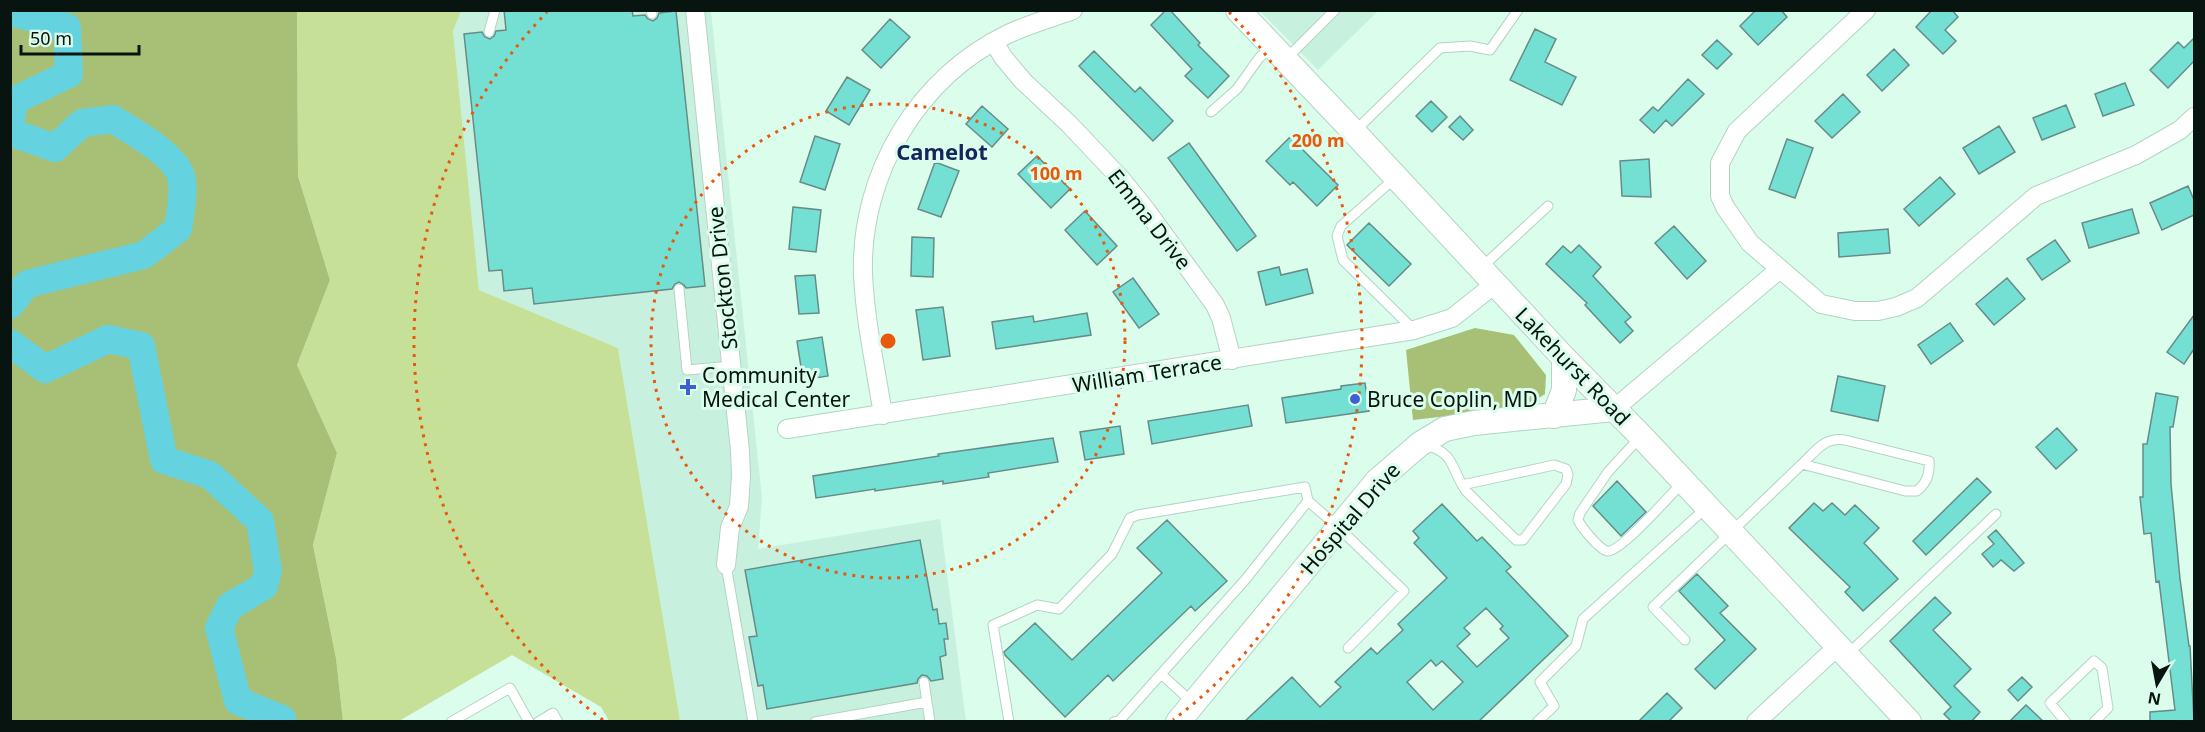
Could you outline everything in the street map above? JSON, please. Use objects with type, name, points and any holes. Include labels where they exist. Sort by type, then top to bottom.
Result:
[{"type":"main road","name":"Lakehurst Road","points":[[1238,10],[1909,722]]},
{"type":"main road","points":[[1554,416],[1564,390],[1564,358]]},
{"type":"main road","name":"Hospital Drive","points":[[1178,722],[1378,480],[1420,444],[1445,429],[1474,423],[1614,409]]},
{"type":"street","name":"Stockton Drive","points":[[695,10],[741,476],[739,506],[730,528],[726,565]]},
{"type":"street","points":[[883,415],[863,274],[866,224],[878,178],[890,149],[919,105],[957,66],[994,42],[1029,25],[1073,10]]},
{"type":"street","points":[[1866,10],[1737,131],[1720,163],[1720,196],[1750,243],[1821,304],[1855,311],[1878,311],[1896,307],[1917,298],[2036,196],[2136,155],[2180,130],[2194,117]]},
{"type":"street","name":"Emma Drive","points":[[994,42],[1023,81],[1087,143],[1146,210],[1209,296],[1221,318],[1232,360]]},
{"type":"street","points":[[1614,409],[1780,269]]},
{"type":"street","name":"William Terrace","points":[[787,429],[1414,330],[1452,318],[1488,276]]},
{"type":"street","points":[[1756,722],[1842,651]]},
{"type":"lane","points":[[489,32],[495,10]]},
{"type":"lane","points":[[1211,112],[1237,89],[1259,58],[1278,53],[1335,10]]},
{"type":"lane","points":[[1354,132],[1440,48],[1470,46],[1490,50],[1518,10]]},
{"type":"lane","points":[[1396,177],[1341,226],[1337,236],[1342,260],[1414,330]]},
{"type":"lane","points":[[1488,276],[1548,206]]},
{"type":"lane","points":[[679,289],[687,370],[731,366]]},
{"type":"lane","points":[[1641,436],[1608,472],[1580,513],[1578,520],[1581,526],[1603,548],[1608,551],[1612,550],[1626,540],[1683,482]]},
{"type":"lane","points":[[1685,640],[1653,607],[1825,443],[1833,438],[1929,461],[1930,469],[1926,483],[1917,491],[1905,492],[1802,465]]},
{"type":"lane","points":[[1420,444],[1442,450],[1462,485],[1516,540],[1523,540],[1566,484],[1568,475],[1566,469],[1554,465],[1462,485]]},
{"type":"lane","points":[[1009,722],[993,625],[1037,605],[1059,609],[1112,554],[1130,518],[1305,487],[1308,501],[1404,591],[1348,648]]},
{"type":"lane","points":[[1114,722],[1120,720],[1245,580],[1308,501]]},
{"type":"lane","points":[[1537,722],[1554,706],[1540,682],[1576,646],[1583,619],[1707,507]]},
{"type":"lane","points":[[1842,651],[1996,514]]},
{"type":"lane","name":"Stockton Drive","points":[[726,565],[753,722]]},
{"type":"lane","points":[[2066,722],[2050,703],[2094,661],[2102,668],[2108,708],[2094,722]]},
{"type":"lane","points":[[1161,674],[1194,703]]},
{"type":"lane","points":[[924,682],[930,722]]},
{"type":"lane","points":[[451,722],[510,688],[530,722]]},
{"type":"lane","points":[[815,722],[927,702]]},
{"type":"lane","points":[[538,722],[553,713],[558,722]]},
{"type":"shaded area","name":"Community Medical Center","points":[[461,11],[711,11],[762,498],[758,549],[940,519],[966,721],[680,721],[618,348],[479,290],[453,31]]},
{"type":"shaded area","points":[[1260,11],[1378,11],[1318,70]]},
{"type":"green space","points":[[10,11],[297,11],[298,176],[330,280],[297,365],[337,453],[313,545],[336,658],[343,721],[11,721]]},
{"type":"green space","points":[[297,11],[461,11],[453,31],[479,290],[618,348],[680,721],[609,721],[601,707],[512,655],[399,721],[343,721],[336,658],[313,545],[337,453],[297,365],[330,280],[298,176]]},
{"type":"green space","points":[[1475,328],[1514,335],[1546,375],[1545,394],[1525,407],[1413,420],[1406,350]]},
{"type":"building","points":[[504,10],[632,10],[633,16],[645,15],[653,21],[659,13],[676,11],[705,286],[686,288],[679,282],[672,289],[534,304],[532,288],[504,291],[502,270],[489,271],[464,34],[482,32],[490,39],[496,31],[506,30]]},
{"type":"building","points":[[1166,10],[1170,10],[1200,43],[1198,45],[1229,76],[1208,98],[1185,76],[1192,69],[1151,25]]},
{"type":"building","points":[[1756,10],[1781,10],[1787,17],[1758,45],[1740,26]]},
{"type":"building","points":[[1932,10],[1952,10],[1958,17],[1945,30],[1956,41],[1943,54],[1916,27]]},
{"type":"building","points":[[890,19],[910,37],[881,68],[862,50]]},
{"type":"building","points":[[1535,29],[1556,39],[1545,62],[1576,77],[1562,105],[1510,80]]},
{"type":"building","points":[[2194,38],[2194,61],[2168,88],[2150,70],[2178,42],[2184,48]]},
{"type":"building","points":[[1717,40],[1732,54],[1717,69],[1702,55]]},
{"type":"building","points":[[1894,49],[1909,65],[1882,91],[1867,75]]},
{"type":"building","points":[[1094,51],[1135,92],[1140,87],[1173,121],[1153,141],[1079,66]]},
{"type":"building","points":[[847,77],[870,90],[849,125],[826,111]]},
{"type":"building","points":[[1688,79],[1704,94],[1672,126],[1666,120],[1654,133],[1640,120],[1653,107],[1658,111]]},
{"type":"building","points":[[2125,83],[2134,105],[2103,116],[2095,94]]},
{"type":"building","points":[[1843,94],[1860,112],[1832,138],[1815,121]]},
{"type":"building","points":[[1431,101],[1447,117],[1432,132],[1416,116]]},
{"type":"building","points":[[2066,105],[2075,127],[2042,140],[2033,118]]},
{"type":"building","points":[[982,106],[1008,129],[992,147],[966,124]]},
{"type":"building","points":[[1460,116],[1473,130],[1463,140],[1449,127]]},
{"type":"building","points":[[1999,126],[2015,152],[1979,174],[1963,148]]},
{"type":"building","points":[[815,136],[840,144],[825,190],[800,182]]},
{"type":"building","points":[[1290,137],[1338,185],[1317,206],[1293,182],[1290,185],[1266,161]]},
{"type":"building","points":[[1787,139],[1813,148],[1795,198],[1769,189]]},
{"type":"building","points":[[1189,143],[1256,236],[1237,251],[1168,158]]},
{"type":"building","points":[[1037,156],[1070,189],[1051,208],[1018,174]]},
{"type":"building","points":[[1649,159],[1651,197],[1622,196],[1620,161]]},
{"type":"building","points":[[935,162],[959,171],[941,217],[918,209]]},
{"type":"building","points":[[1940,177],[1955,194],[1919,226],[1904,209]]},
{"type":"building","points":[[2188,186],[2194,200],[2194,215],[2162,230],[2150,203]]},
{"type":"building","points":[[793,207],[821,210],[816,252],[789,249]]},
{"type":"building","points":[[2132,209],[2139,233],[2089,248],[2082,223]]},
{"type":"building","points":[[1085,211],[1117,246],[1097,265],[1065,230]]},
{"type":"building","points":[[1369,223],[1411,264],[1389,286],[1347,245]]},
{"type":"building","points":[[1674,226],[1706,261],[1687,279],[1655,243]]},
{"type":"building","points":[[1888,229],[1890,253],[1839,257],[1838,233]]},
{"type":"building","points":[[912,237],[934,238],[933,277],[911,276]]},
{"type":"building","points":[[2055,240],[2070,261],[2042,280],[2027,259]]},
{"type":"building","points":[[1579,245],[1601,267],[1593,276],[1631,317],[1625,322],[1633,331],[1620,343],[1585,305],[1587,303],[1546,264],[1563,246],[1571,253]]},
{"type":"building","points":[[1279,267],[1281,275],[1307,269],[1313,293],[1266,305],[1258,272]]},
{"type":"building","points":[[815,275],[819,313],[799,314],[795,276]]},
{"type":"building","points":[[1133,278],[1159,314],[1139,328],[1113,292]]},
{"type":"building","points":[[2007,278],[2025,299],[1994,325],[1976,304]]},
{"type":"building","points":[[943,307],[950,356],[923,360],[916,310]]},
{"type":"building","points":[[1087,313],[1091,335],[996,349],[992,322],[1033,316],[1034,322]]},
{"type":"building","points":[[2194,315],[2194,349],[2184,364],[2167,352]]},
{"type":"building","points":[[1950,323],[1963,341],[1931,364],[1918,345]]},
{"type":"building","points":[[822,337],[828,376],[803,380],[797,341]]},
{"type":"building","points":[[1838,376],[1885,386],[1878,421],[1831,411]]},
{"type":"building","points":[[1365,383],[1369,411],[1286,423],[1282,398]]},
{"type":"building","points":[[2156,393],[2178,397],[2173,427],[2170,427],[2171,484],[2180,579],[2190,646],[2194,722],[2150,722],[2150,712],[2175,710],[2159,581],[2156,582],[2151,533],[2144,534],[2140,497],[2143,497],[2143,444],[2147,444]]},
{"type":"building","points":[[1248,405],[1252,426],[1152,444],[1148,421]]},
{"type":"building","points":[[1120,426],[1124,454],[1085,460],[1080,432]]},
{"type":"building","points":[[2057,428],[2077,450],[2056,469],[2036,447]]},
{"type":"building","points":[[1053,438],[1058,462],[988,473],[989,477],[943,484],[943,481],[816,498],[813,476],[939,456],[938,454]]},
{"type":"building","points":[[1977,478],[1991,492],[1926,555],[1913,541]]},
{"type":"building","points":[[1617,481],[1646,512],[1621,536],[1593,506]]},
{"type":"building","points":[[1814,503],[1823,511],[1832,503],[1845,515],[1855,505],[1879,528],[1864,543],[1898,579],[1863,611],[1845,592],[1850,587],[1789,528]]},
{"type":"building","points":[[1442,504],[1477,541],[1482,537],[1511,567],[1506,571],[1568,636],[1478,722],[1244,722],[1292,677],[1320,707],[1341,687],[1335,682],[1371,648],[1377,654],[1403,630],[1398,624],[1447,578],[1414,543],[1419,538],[1413,531]],"holes":[[[1486,608],[1503,626],[1500,629],[1509,638],[1477,667],[1457,646],[1470,634],[1464,628]],[[1431,660],[1436,666],[1442,661],[1463,682],[1433,710],[1407,682]]]},
{"type":"building","points":[[1167,520],[1227,581],[1195,611],[1191,606],[1113,681],[1108,675],[1065,717],[1004,652],[1035,623],[1072,660],[1162,573],[1137,548]]},
{"type":"building","points":[[1996,530],[2024,563],[2014,571],[2001,560],[1993,567],[1982,554],[1994,544],[1988,537]]},
{"type":"building","points":[[920,540],[933,610],[937,609],[939,624],[946,623],[948,639],[944,639],[946,655],[940,657],[943,679],[931,681],[927,676],[922,675],[917,683],[767,709],[763,685],[758,686],[749,637],[757,636],[745,570]]},
{"type":"building","points":[[1697,574],[1728,606],[1720,613],[1756,649],[1715,689],[1695,669],[1725,640],[1679,591]]},
{"type":"building","points":[[1935,597],[1951,613],[1933,630],[1971,669],[1954,686],[1980,712],[1971,722],[1952,722],[1944,714],[1951,707],[1890,641]]},
{"type":"building","points":[[2022,677],[2032,687],[2018,701],[2008,690]]},
{"type":"building","points":[[1667,693],[1682,708],[1668,722],[1638,722]]},
{"type":"building","points":[[2026,705],[2044,722],[2009,722]]},
{"type":"waterway","points":[[10,12],[67,27],[69,74],[15,100],[10,121]]},
{"type":"waterway","points":[[10,132],[55,148],[82,123],[113,119],[161,151],[177,168],[181,176],[182,188],[178,229],[144,255],[27,284],[10,305]]},
{"type":"waterway","points":[[10,343],[45,369],[108,339],[141,346],[164,460],[210,475],[260,521],[268,571],[264,586],[230,606],[219,628],[238,701],[282,719],[282,722]]},
{"type":"place","name":"Community Medical Center","points":[[688,387]]},
{"type":"place","name":"Bruce Coplin, MD","points":[[1355,399]]},
{"type":"district","name":"Camelot","points":[[942,151]]}]
